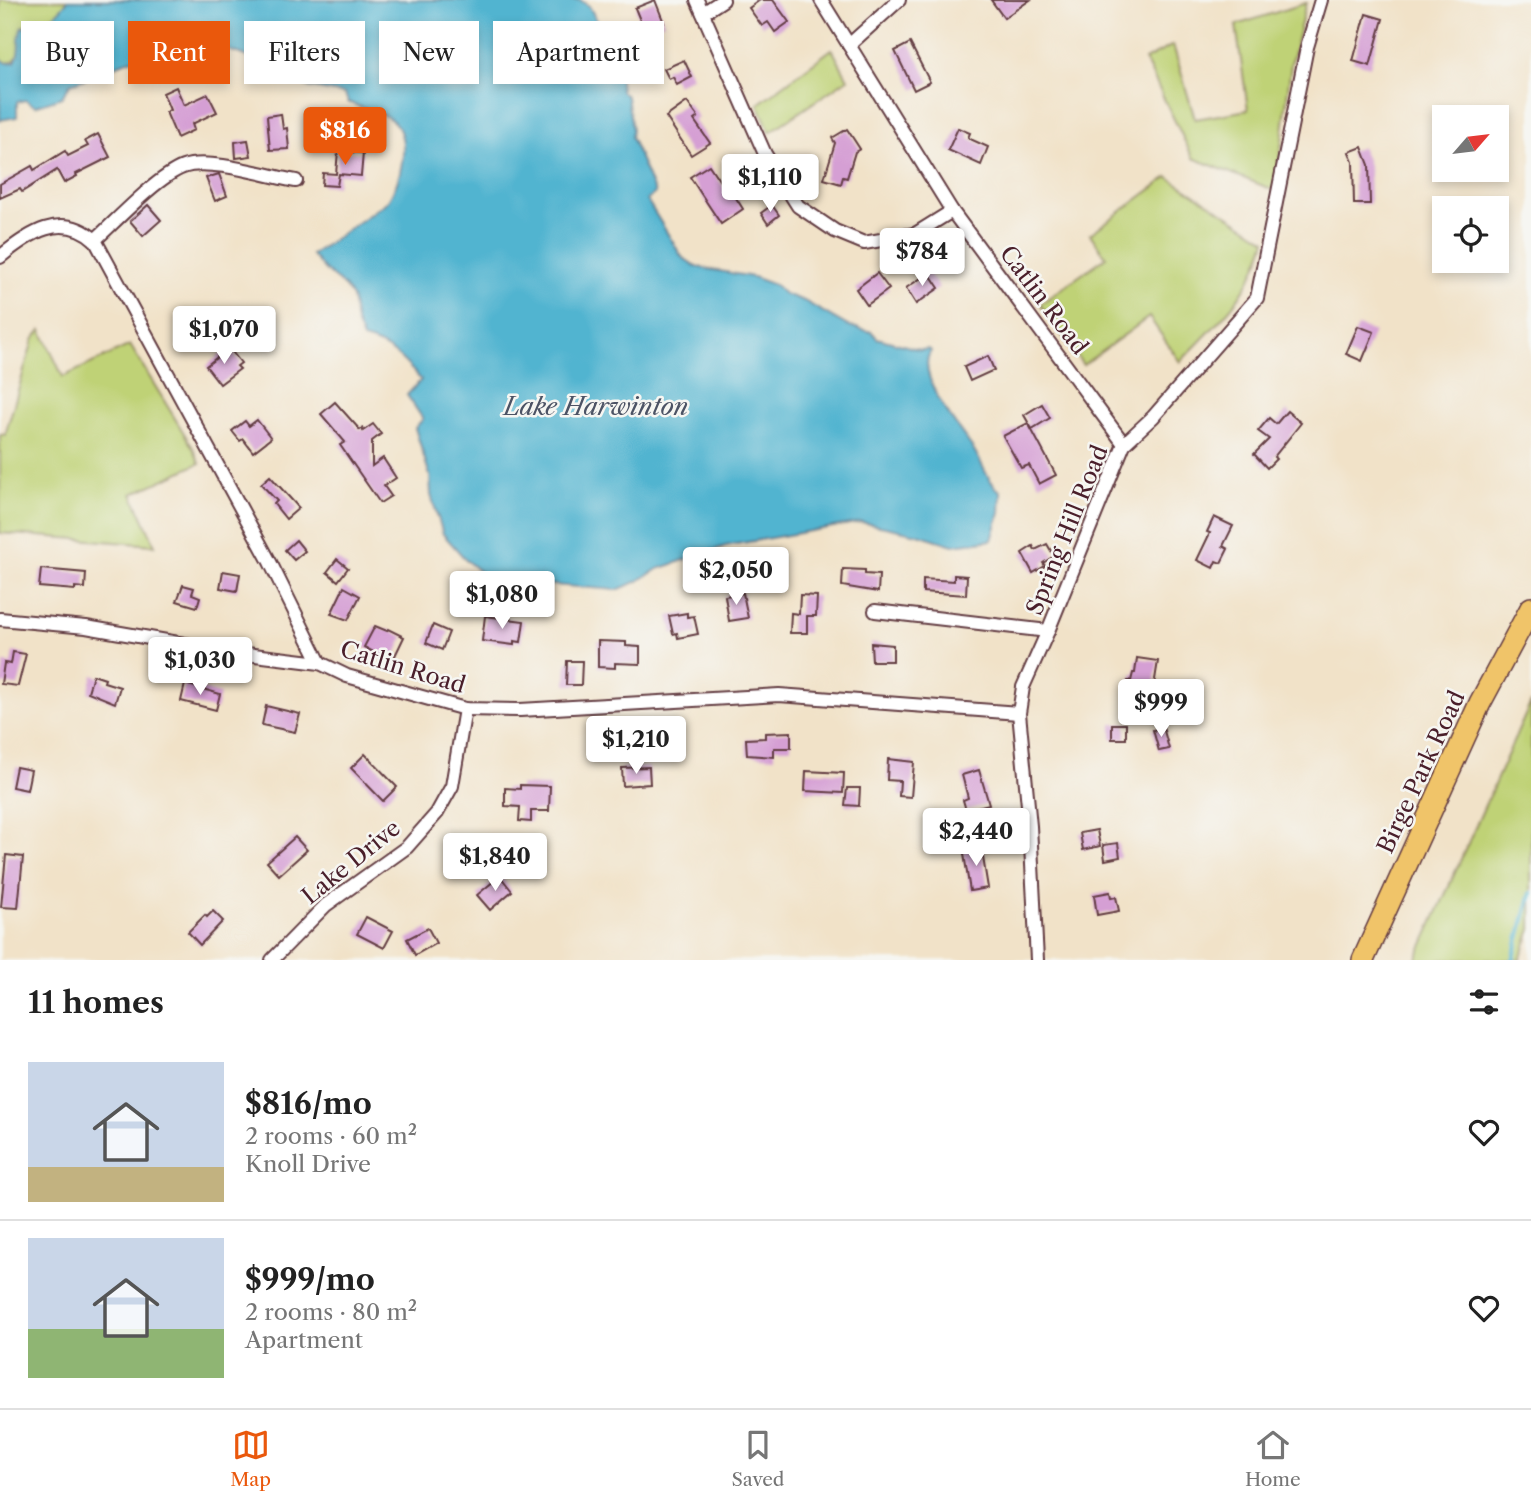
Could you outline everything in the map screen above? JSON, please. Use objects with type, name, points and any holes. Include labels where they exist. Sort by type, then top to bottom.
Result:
[{"type":"main road","name":"Birge Park Road","points":[[1363,960],[1480,703],[1531,608]]},
{"type":"street","points":[[697,0],[765,154],[798,206],[835,230],[864,243],[915,234],[952,211]]},
{"type":"street","points":[[703,13],[723,0]]},
{"type":"street","name":"Catlin Road","points":[[821,0],[952,211],[1124,444]]},
{"type":"street","points":[[849,45],[899,0]]},
{"type":"street","name":"Spring Hill Road","points":[[1037,960],[1030,826],[1019,713],[1023,687],[1124,444],[1153,417],[1257,298],[1307,47],[1321,0]]},
{"type":"street","points":[[0,257],[47,227],[65,225],[86,232],[95,240],[167,176],[185,166],[211,164],[296,181]]},
{"type":"street","name":"Catlin Road","points":[[95,240],[270,562],[320,663],[347,676],[465,709],[520,710],[779,695],[1019,713]]},
{"type":"street","points":[[875,611],[1048,631]]},
{"type":"street","points":[[0,619],[86,627],[230,652],[320,663]]},
{"type":"street","name":"Lake Drive","points":[[272,960],[326,905],[407,847],[437,813],[452,786],[465,709]]},
{"type":"green space","points":[[0,0],[68,0],[48,21],[21,21],[19,54],[7,63],[0,58]]},
{"type":"green space","points":[[1306,3],[1291,64],[1276,191],[1193,158],[1145,60],[1173,45],[1195,119],[1248,110],[1236,25]]},
{"type":"green space","points":[[832,49],[848,79],[770,132],[758,104]]},
{"type":"green space","points":[[1168,177],[1266,240],[1259,260],[1232,307],[1180,362],[1149,317],[1083,365],[1040,304],[1106,257],[1090,234]]},
{"type":"green space","points":[[41,330],[63,377],[130,345],[193,448],[200,463],[132,494],[155,545],[0,533],[0,434],[5,435],[33,340]]},
{"type":"green space","points":[[1531,702],[1531,929],[1520,960],[1416,960]]},
{"type":"water","name":"Lake Harwinton","points":[[68,0],[580,0],[589,6],[597,21],[493,21],[493,84],[620,84],[621,91],[627,97],[631,137],[655,193],[647,200],[682,257],[697,267],[753,277],[775,285],[784,294],[804,301],[848,326],[872,332],[877,338],[921,350],[929,349],[928,373],[940,400],[976,453],[988,477],[1001,492],[1000,513],[992,540],[953,545],[918,534],[861,522],[726,546],[658,569],[617,590],[501,581],[484,575],[467,561],[443,534],[431,495],[430,476],[415,428],[423,419],[407,395],[421,380],[396,354],[363,339],[356,322],[352,297],[312,255],[388,201],[400,172],[402,139],[394,122],[384,115],[348,102],[345,94],[303,84],[365,84],[365,21],[244,21],[244,56],[230,51],[230,21],[128,21],[128,61],[114,67],[114,21],[48,21]]},
{"type":"water","name":"Lake Harwinton","points":[[21,30],[21,84],[70,84],[62,97],[35,106],[25,100],[17,102],[17,117],[0,120],[0,58],[7,63],[15,62]]},
{"type":"building","points":[[655,0],[663,21],[640,21],[635,8]]},
{"type":"building","points":[[760,0],[773,0],[789,22],[775,32],[768,22],[762,26],[749,8]]},
{"type":"building","points":[[991,0],[1030,0],[1004,18]]},
{"type":"building","points":[[1366,14],[1383,19],[1370,66],[1353,61]]},
{"type":"building","points":[[910,43],[930,82],[914,90],[895,51]]},
{"type":"building","points":[[684,60],[692,77],[677,85],[673,77],[669,79],[664,69]]},
{"type":"building","points":[[176,87],[184,105],[208,94],[217,112],[192,124],[194,130],[177,138],[166,112],[170,110],[163,93]]},
{"type":"building","points":[[687,102],[698,117],[694,120],[710,143],[691,155],[666,117]]},
{"type":"building","points":[[281,114],[283,129],[287,128],[289,149],[270,150],[267,116]]},
{"type":"building","points":[[958,128],[970,133],[968,138],[988,147],[981,165],[948,150]]},
{"type":"building","points":[[847,129],[860,149],[855,152],[847,178],[843,177],[841,184],[824,179],[835,143],[832,138]]},
{"type":"building","points":[[98,134],[110,157],[64,183],[57,170],[22,192],[20,189],[0,198],[0,184],[32,166],[34,170],[65,151],[68,156],[88,146],[85,141]]},
{"type":"building","points":[[248,140],[251,156],[236,158],[235,142]]},
{"type":"building","points":[[1362,147],[1369,165],[1370,204],[1354,204],[1353,162],[1349,152]]},
{"type":"building","points":[[338,151],[363,153],[361,176],[339,174],[337,186],[322,185],[323,173],[336,174]]},
{"type":"building","points":[[709,165],[727,192],[731,190],[743,209],[721,224],[690,177]]},
{"type":"building","points":[[219,174],[227,196],[215,201],[206,178]]},
{"type":"building","points":[[148,205],[161,220],[143,236],[130,221]]},
{"type":"building","points":[[772,205],[779,215],[768,224],[761,213]]},
{"type":"building","points":[[877,273],[889,289],[867,305],[856,289]]},
{"type":"building","points":[[929,273],[939,288],[916,304],[906,288]]},
{"type":"building","points":[[222,323],[235,337],[226,345],[213,331]]},
{"type":"building","points":[[1358,326],[1374,332],[1362,361],[1346,354]]},
{"type":"building","points":[[229,348],[241,363],[237,366],[240,369],[220,384],[206,366]]},
{"type":"building","points":[[988,356],[994,370],[970,381],[964,367]]},
{"type":"building","points":[[335,402],[360,430],[362,428],[363,431],[373,424],[381,434],[372,441],[372,466],[383,458],[396,478],[384,486],[391,496],[380,503],[340,445],[345,442],[321,414]]},
{"type":"building","points":[[1042,404],[1050,418],[1032,429],[1024,415]]},
{"type":"building","points":[[1287,411],[1301,423],[1267,468],[1254,454],[1269,439],[1258,431],[1269,418],[1276,424]]},
{"type":"building","points":[[257,420],[271,438],[253,452],[243,439],[240,441],[232,431],[245,421],[249,426]]},
{"type":"building","points":[[1028,423],[1056,475],[1039,484],[1029,465],[1021,468],[1003,436]]},
{"type":"building","points":[[270,476],[299,508],[286,519],[274,504],[277,501],[261,484]]},
{"type":"building","points":[[1214,517],[1233,526],[1223,546],[1228,549],[1221,563],[1216,561],[1213,568],[1197,560],[1210,533],[1207,532]]},
{"type":"building","points":[[296,540],[305,551],[294,560],[285,550]]},
{"type":"building","points":[[1047,544],[1054,556],[1043,563],[1045,566],[1033,573],[1022,553],[1033,546],[1035,550]]},
{"type":"building","points":[[337,559],[348,568],[338,581],[327,572]]},
{"type":"building","points":[[41,569],[86,573],[85,588],[75,587],[75,590],[39,587]]},
{"type":"building","points":[[843,569],[865,570],[865,574],[879,575],[878,592],[842,586]]},
{"type":"building","points":[[223,571],[240,574],[237,591],[220,588]]},
{"type":"building","points":[[954,575],[967,576],[966,595],[923,592],[923,579],[954,581]]},
{"type":"building","points":[[183,585],[194,588],[192,594],[200,597],[197,607],[177,601]]},
{"type":"building","points":[[344,587],[360,596],[348,620],[331,614]]},
{"type":"building","points":[[743,593],[748,618],[729,621],[725,596]]},
{"type":"building","points":[[800,595],[817,596],[816,616],[807,616],[807,633],[790,633],[791,613],[799,614]]},
{"type":"building","points":[[687,613],[687,617],[694,616],[698,634],[678,638],[677,633],[673,634],[669,616]]},
{"type":"building","points":[[485,616],[524,621],[521,642],[514,641],[514,645],[482,641]]},
{"type":"building","points":[[433,625],[449,632],[442,650],[426,643]]},
{"type":"building","points":[[375,626],[404,637],[392,662],[364,647]]},
{"type":"building","points":[[598,641],[626,642],[626,646],[640,647],[640,664],[615,663],[615,668],[598,667]]},
{"type":"building","points":[[871,643],[893,645],[893,661],[872,661]]},
{"type":"building","points":[[13,652],[26,654],[18,686],[1,684],[4,663],[11,664]]},
{"type":"building","points":[[1137,658],[1158,661],[1150,711],[1128,708],[1129,700],[1125,699],[1128,681],[1131,681],[1135,673]]},
{"type":"building","points":[[567,661],[582,661],[581,685],[566,685]]},
{"type":"building","points":[[93,675],[120,687],[115,703],[88,692]]},
{"type":"building","points":[[185,684],[220,694],[216,710],[181,701]]},
{"type":"building","points":[[266,706],[300,714],[295,732],[262,725]]},
{"type":"building","points":[[1112,724],[1126,724],[1126,739],[1112,739]]},
{"type":"building","points":[[1163,727],[1169,749],[1159,751],[1153,730]]},
{"type":"building","points":[[791,732],[791,748],[774,748],[774,757],[747,755],[746,739],[765,738],[765,733]]},
{"type":"building","points":[[365,754],[397,787],[383,801],[351,768]]},
{"type":"building","points":[[888,759],[914,762],[911,797],[899,796],[900,781],[887,780]]},
{"type":"building","points":[[16,767],[31,770],[27,790],[12,787]]},
{"type":"building","points":[[649,767],[650,784],[623,786],[622,768]]},
{"type":"building","points":[[979,770],[989,804],[966,810],[963,800],[968,798],[962,775]]},
{"type":"building","points":[[806,771],[844,773],[843,793],[805,791]]},
{"type":"building","points":[[520,785],[550,786],[549,811],[531,811],[531,822],[519,821],[520,807],[505,806],[505,788],[520,789]]},
{"type":"building","points":[[847,788],[860,788],[859,806],[845,805]]},
{"type":"building","points":[[1097,830],[1100,846],[1083,850],[1080,833]]},
{"type":"building","points":[[295,837],[307,850],[279,875],[267,862]]},
{"type":"building","points":[[1118,843],[1120,857],[1105,860],[1103,845]]},
{"type":"building","points":[[981,845],[988,888],[970,891],[963,848]]},
{"type":"building","points":[[6,855],[23,857],[18,908],[1,907]]},
{"type":"building","points":[[500,876],[512,891],[490,910],[477,895]]},
{"type":"building","points":[[1110,892],[1111,898],[1116,897],[1119,911],[1097,915],[1094,895]]},
{"type":"building","points":[[213,911],[223,921],[200,945],[188,932]]},
{"type":"building","points":[[366,917],[393,931],[384,948],[357,934]]},
{"type":"building","points":[[428,928],[436,943],[415,955],[407,939]]},
{"type":"waterway","points":[[1513,960],[1531,893]]}]
